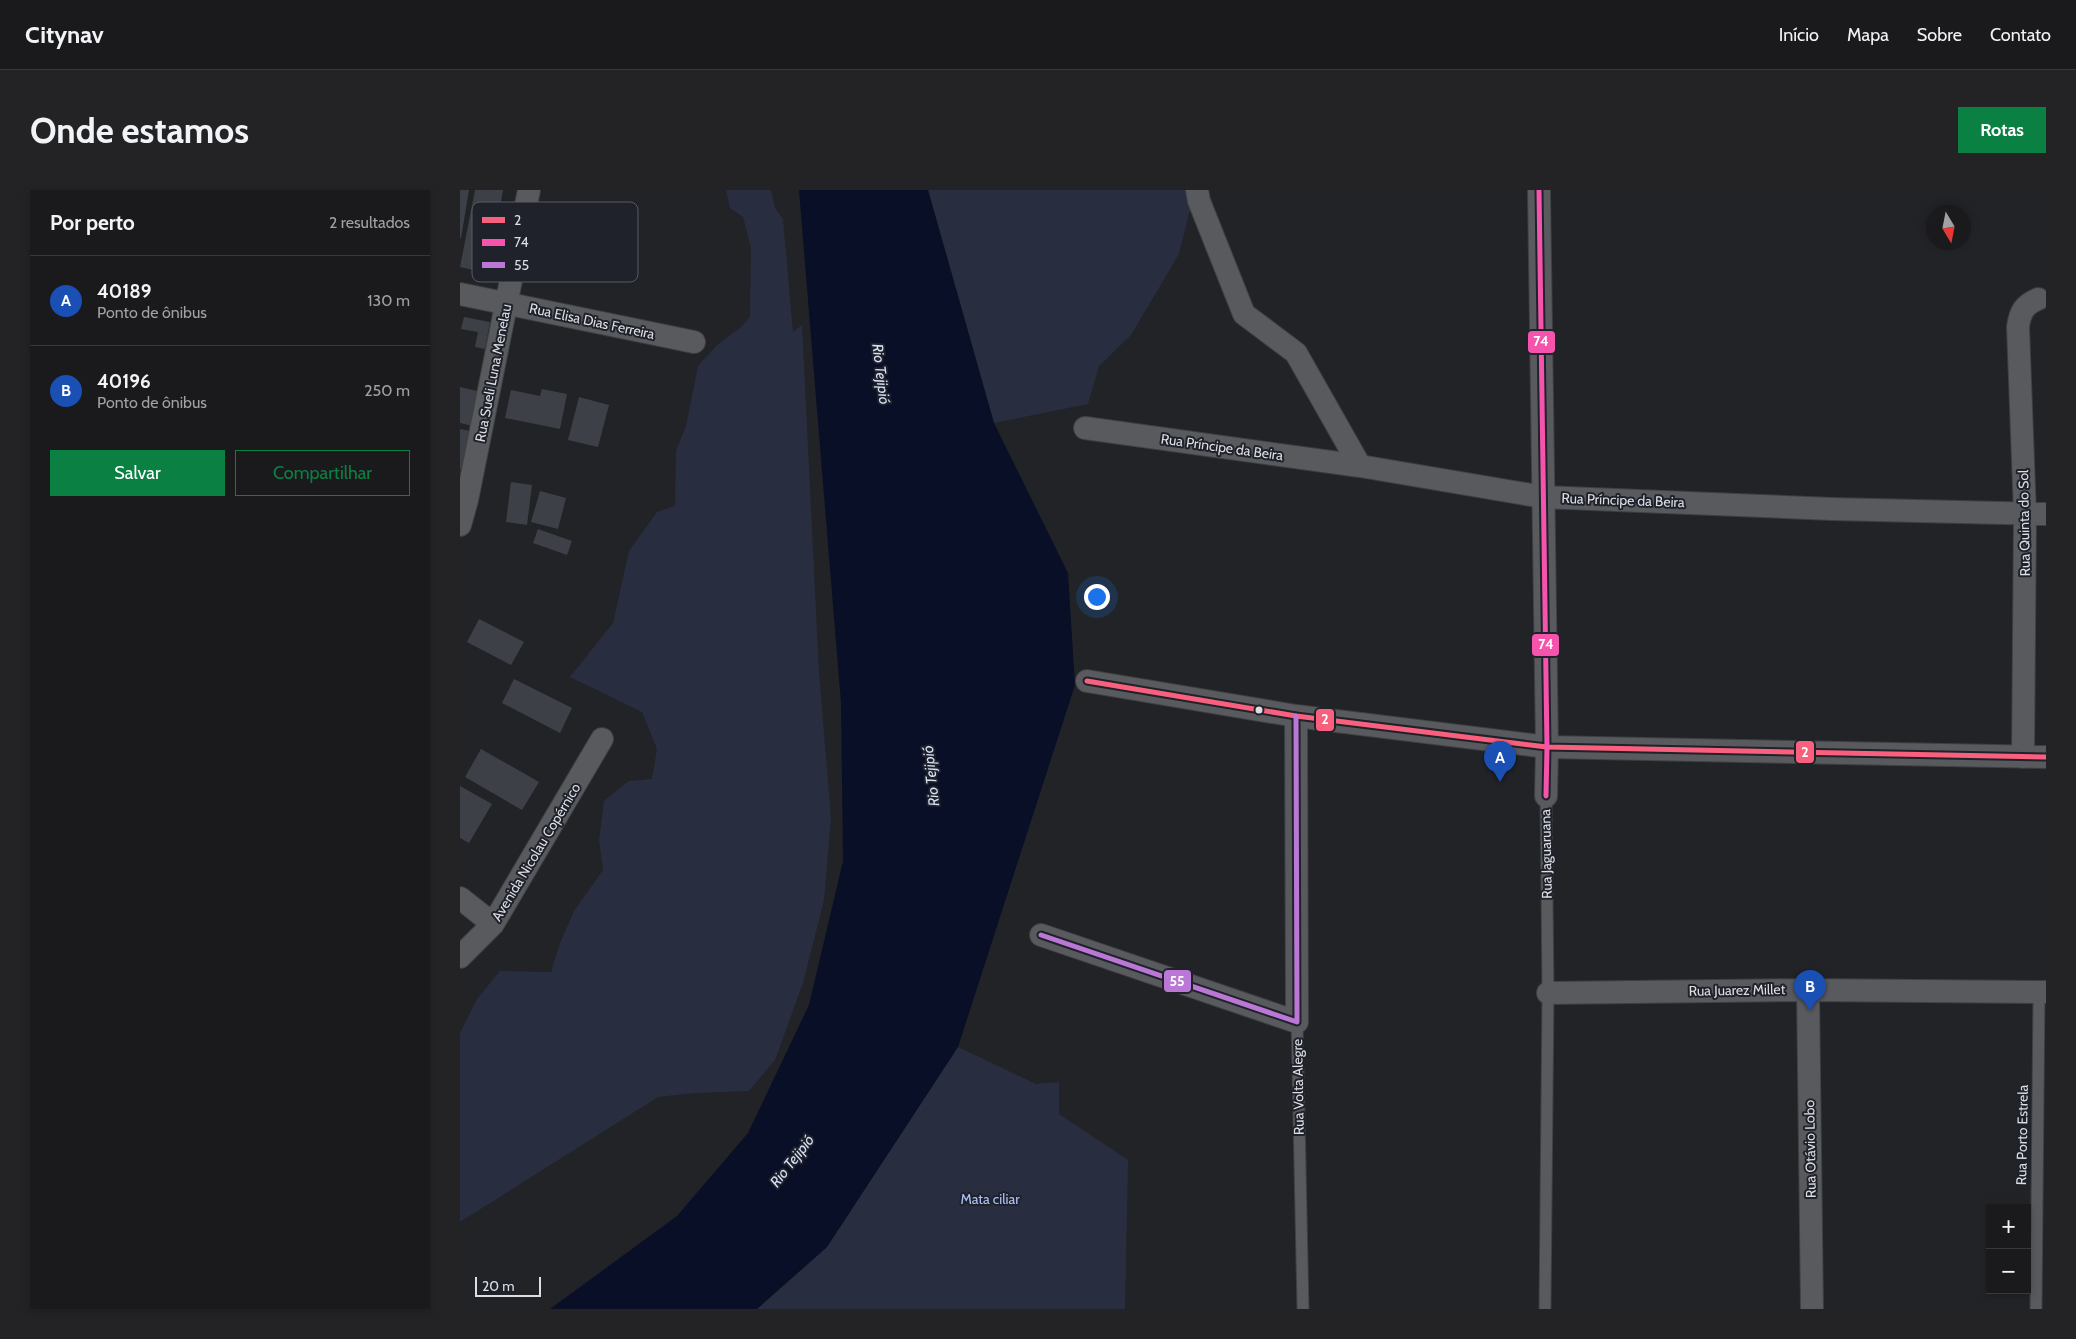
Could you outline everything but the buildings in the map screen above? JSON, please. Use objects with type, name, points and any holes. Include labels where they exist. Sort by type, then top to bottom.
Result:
[{"type":"street","points":[[1197,190],[1199,200],[1244,314],[1296,354],[1360,466]]},
{"type":"street","name":"Rua Jaguaruana","points":[[1538,190],[1543,610],[1547,747],[1546,796]]},
{"type":"street","name":"Rua Sueli Luna Menelau","points":[[460,525],[467,500],[511,282]]},
{"type":"street","name":"Rua Elisa Dias Ferreira","points":[[460,294],[694,342]]},
{"type":"street","name":"Rua Quinta do Sol","points":[[2024,757],[2036,514],[2018,327],[2020,313],[2028,303],[2038,299]]},
{"type":"street","name":"Rua Príncipe da Beira","points":[[1085,428],[1360,466],[1543,497],[1832,509],[2036,514]]},
{"type":"street","points":[[1088,680],[1296,716],[1547,747],[2046,757]]},
{"type":"street","name":"Rua Volta Alegre","points":[[1296,716],[1297,1022]]},
{"type":"street","name":"Avenida Nicolau Copérnico","points":[[460,957],[493,924],[602,739]]},
{"type":"street","points":[[460,898],[493,924]]},
{"type":"street","points":[[1041,935],[1297,1022]]},
{"type":"street","name":"Rua Juarez Millet","points":[[1548,993],[1808,990],[2042,992]]},
{"type":"street","name":"Rua Otávio Lobo","points":[[1808,990],[1812,1309]]},
{"type":"lane","name":"Rua Jaguaruana","points":[[1545,1309],[1548,993],[1546,796]]},
{"type":"lane","name":"Rua Porto Estrela","points":[[2036,1309],[2042,992]]},
{"type":"lane","name":"Rua Volta Alegre","points":[[1297,1022],[1303,1309]]},
{"type":"green space","points":[[726,190],[771,190],[775,208],[783,219],[793,332],[802,325],[819,673],[831,818],[824,900],[803,983],[775,1060],[749,1091],[694,1093],[658,1097],[460,1222],[460,1033],[477,999],[500,971],[551,972],[560,943],[574,911],[603,870],[599,840],[604,801],[629,781],[652,779],[657,749],[642,712],[570,677],[613,623],[629,551],[657,512],[675,506],[676,451],[686,426],[698,366],[716,346],[741,327],[750,317],[751,248],[743,217],[730,208]]},
{"type":"green space","points":[[928,190],[1195,190],[1179,254],[1131,335],[1099,366],[1088,404],[994,423]]},
{"type":"green space","name":"Mata ciliar","points":[[958,1047],[1036,1084],[1059,1082],[1059,1114],[1128,1160],[1125,1309],[757,1309],[827,1247]]},
{"type":"water","name":"Rio Tejipió","points":[[799,190],[928,190],[994,423],[1068,573],[1075,685],[958,1047],[827,1247],[757,1309],[550,1309],[677,1216],[748,1133],[809,1005],[843,861],[841,703]]},
{"type":"transit line","name":"74","points":[[1539,190],[1547,747],[1546,796]]},
{"type":"transit line","name":"2","points":[[1087,681],[1296,716],[1547,747],[2046,757]]},
{"type":"transit line","name":"55","points":[[1041,935],[1297,1022],[1296,716]]},
{"type":"place","name":"40189","points":[[1500,782]]},
{"type":"place","name":"40196","points":[[1810,1011]]}]
